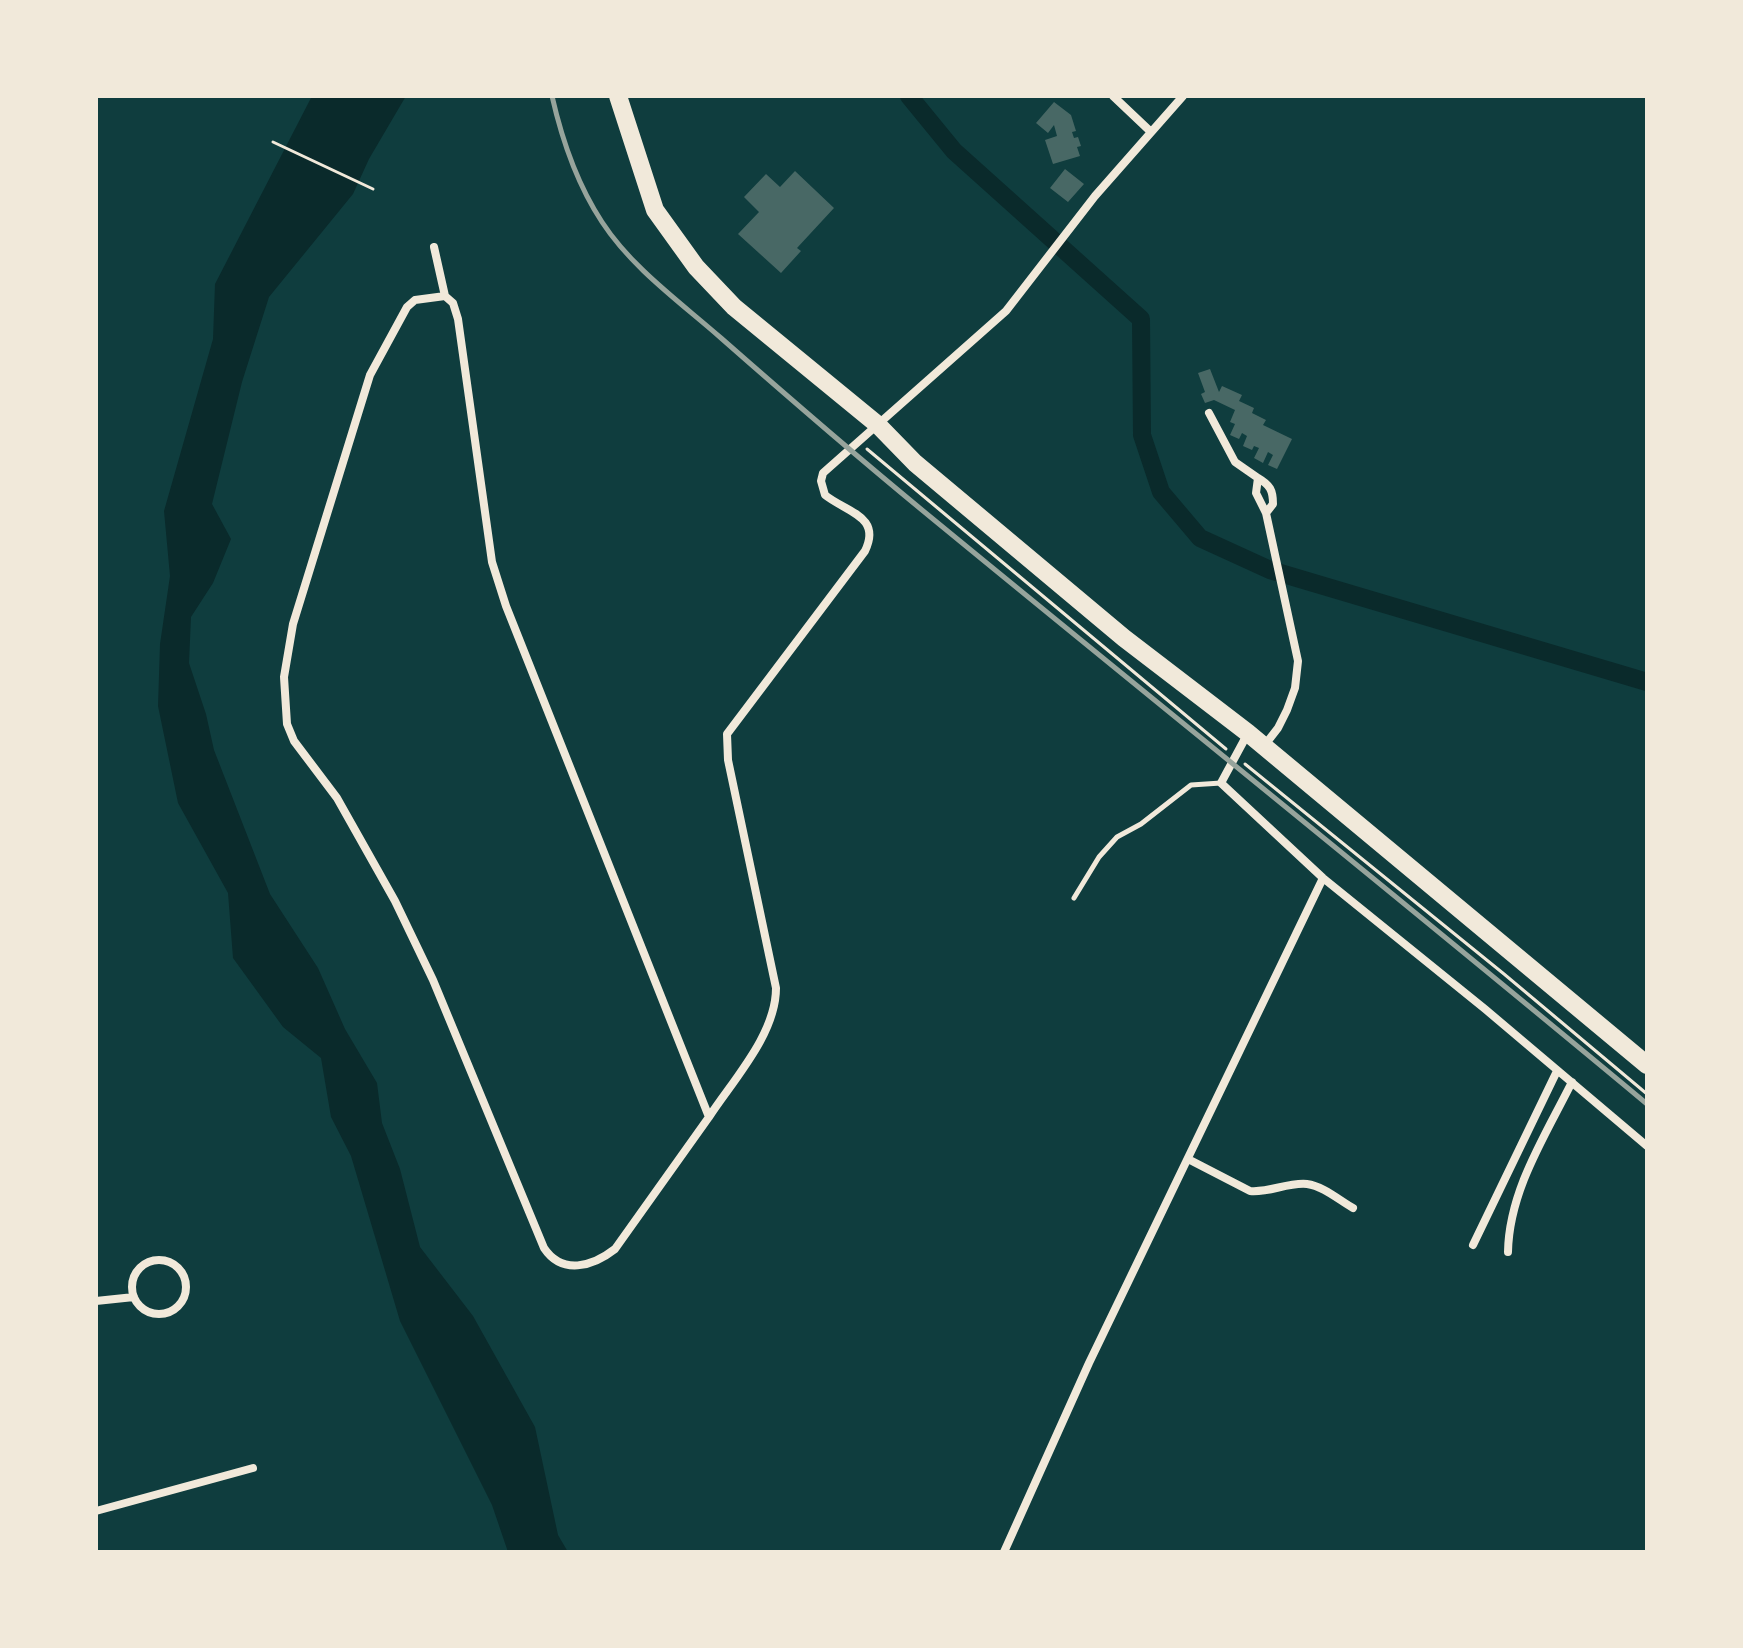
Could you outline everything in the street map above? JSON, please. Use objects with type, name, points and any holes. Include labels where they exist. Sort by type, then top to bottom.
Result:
[{"type":"main road","points":[[618,96],[655,210],[696,267],[734,307],[878,425],[915,463],[1124,638],[1264,746],[1647,1065]]},
{"type":"street","points":[[1113,96],[1151,132]]},
{"type":"street","points":[[445,296],[415,300],[407,307],[370,375],[290,638],[284,677],[287,724],[294,741],[337,798],[395,901],[433,980],[544,1248],[550,1257],[576,1267],[601,1259],[615,1249],[763,1036],[776,1004],[776,988],[728,760],[727,734],[869,543],[867,523],[825,495],[821,481],[828,467],[1006,311],[1095,196],[1183,96]]},
{"type":"street","points":[[434,247],[445,296],[453,303],[458,319],[492,562],[517,634],[709,1117]]},
{"type":"street","points":[[1209,413],[1235,462],[1267,483],[1273,494],[1273,504],[1266,513]]},
{"type":"street","points":[[1258,478],[1256,493],[1266,513],[1298,661],[1295,688],[1287,710],[1264,746]]},
{"type":"street","points":[[1248,733],[1221,783],[1323,878],[1647,1146]]},
{"type":"street","points":[[1004,1552],[1089,1363],[1323,878]]},
{"type":"street","points":[[1473,1245],[1557,1071]]},
{"type":"street","points":[[1508,1252],[1510,1217],[1572,1082]]},
{"type":"street","points":[[1188,1159],[1250,1191],[1307,1184],[1353,1208]]},
{"type":"street","points":[[153,1261],[171,1263],[183,1276],[182,1301],[169,1312],[161,1314],[144,1310],[134,1297],[133,1279],[144,1264],[153,1261]]},
{"type":"street","points":[[96,1301],[134,1297]]},
{"type":"street","points":[[96,1511],[253,1468]]},
{"type":"lane","points":[[1074,898],[1106,846],[1117,837],[1141,824],[1191,785],[1221,783]]},
{"type":"path","points":[[273,142],[373,189]]},
{"type":"path","points":[[858,441],[1234,756],[1492,964],[1647,1094]]},
{"type":"water","points":[[312,96],[406,96],[369,159],[353,194],[269,297],[242,382],[212,504],[231,539],[213,583],[191,617],[189,663],[214,750],[270,894],[318,968],[345,1029],[377,1083],[382,1123],[400,1169],[420,1247],[473,1316],[535,1427],[558,1535],[568,1552],[508,1552],[492,1505],[400,1321],[351,1156],[331,1117],[321,1058],[283,1027],[233,958],[228,893],[178,803],[158,706],[160,644],[170,576],[164,511],[213,339],[215,284]]},
{"type":"building","points":[[1054,102],[1071,115],[1076,131],[1072,132],[1081,146],[1077,147],[1080,156],[1053,164],[1045,140],[1057,136],[1054,125],[1048,133],[1036,123]]},
{"type":"building","points":[[1065,169],[1084,184],[1068,202],[1050,188]]},
{"type":"building","points":[[795,171],[834,208],[797,248],[801,251],[781,273],[738,234],[759,212],[744,197],[766,174],[780,187]]},
{"type":"building","points":[[1210,369],[1219,392],[1222,386],[1242,395],[1239,401],[1254,408],[1252,413],[1266,420],[1263,425],[1292,439],[1277,469],[1268,465],[1273,455],[1268,452],[1263,463],[1254,458],[1259,448],[1254,446],[1252,450],[1243,446],[1247,436],[1242,433],[1239,439],[1230,435],[1235,424],[1230,422],[1235,410],[1214,400],[1205,403],[1201,394],[1205,392],[1198,373]]},
{"type":"waterway","points":[[909,96],[954,151],[1141,319],[1142,435],[1161,492],[1200,538],[1270,570],[1647,682]]},
{"type":"railway","points":[[552,96],[571,161],[593,207],[614,239],[657,284],[897,489],[1647,1104]]}]
